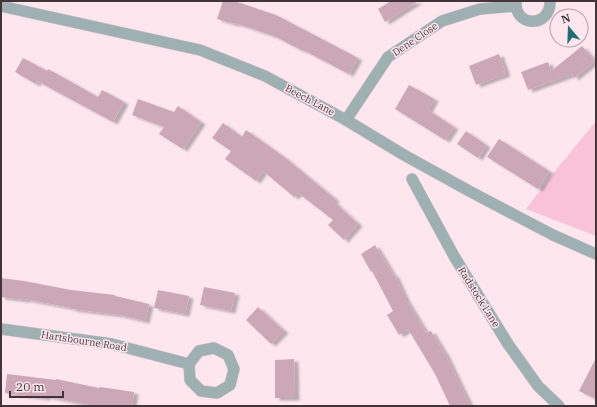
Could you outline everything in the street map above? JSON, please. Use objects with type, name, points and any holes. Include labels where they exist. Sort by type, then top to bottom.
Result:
[{"type":"street","name":"Dene Close","points":[[346,120],[388,57],[442,21],[480,9],[516,4],[517,11],[520,16],[530,21],[535,21],[540,20],[548,12],[550,1]]},
{"type":"street","name":"Beech Lane","points":[[1,6],[200,50],[265,76],[346,120],[404,155],[471,192],[553,235],[596,254]]},
{"type":"street","name":"Radstock Lane","points":[[412,179],[454,256],[508,344],[538,386],[559,406]]},
{"type":"street","name":"Hartsbourne Road","points":[[1,329],[112,344],[189,364]]},
{"type":"street","points":[[214,348],[228,355],[234,369],[230,384],[217,393],[201,391],[190,380],[189,364],[199,352],[214,348]]},
{"type":"shaded area","points":[[596,121],[596,236],[526,209]]},
{"type":"building","points":[[223,1],[234,1],[276,15],[358,58],[349,74],[274,36],[235,23],[217,19]]},
{"type":"building","points":[[391,1],[418,1],[385,22],[378,9]]},
{"type":"building","points":[[580,48],[584,48],[595,61],[574,78],[572,74],[528,90],[521,72],[548,62],[551,71]]},
{"type":"building","points":[[499,54],[506,74],[476,85],[469,66]]},
{"type":"building","points":[[23,58],[47,71],[48,69],[98,97],[102,90],[124,102],[113,122],[37,81],[36,84],[15,72]]},
{"type":"building","points":[[409,85],[434,99],[428,110],[454,127],[445,140],[395,109]]},
{"type":"building","points":[[138,99],[174,112],[178,106],[201,122],[183,149],[159,134],[164,127],[132,115]]},
{"type":"building","points":[[223,123],[242,137],[246,130],[284,157],[335,199],[333,201],[358,224],[344,240],[328,225],[333,220],[298,193],[294,197],[263,171],[256,181],[225,159],[231,151],[212,138]]},
{"type":"building","points":[[466,131],[486,145],[478,158],[457,144]]},
{"type":"building","points":[[499,139],[549,171],[538,189],[487,157]]},
{"type":"building","points":[[375,245],[393,275],[394,274],[406,300],[426,333],[431,331],[445,354],[470,406],[450,406],[435,374],[408,329],[399,335],[387,315],[393,311],[372,271],[371,272],[361,254]]},
{"type":"building","points":[[1,278],[71,290],[115,295],[149,304],[145,321],[120,315],[72,309],[25,299],[1,297]]},
{"type":"building","points":[[204,287],[235,293],[231,311],[200,305]]},
{"type":"building","points":[[158,290],[189,296],[185,314],[154,308]]},
{"type":"building","points":[[258,307],[284,331],[271,344],[246,320]]},
{"type":"building","points":[[596,358],[596,399],[579,391]]},
{"type":"building","points":[[294,359],[295,398],[275,398],[275,360]]},
{"type":"building","points":[[7,374],[56,379],[99,388],[134,392],[132,406],[95,406],[46,396],[46,398],[5,393]]}]
